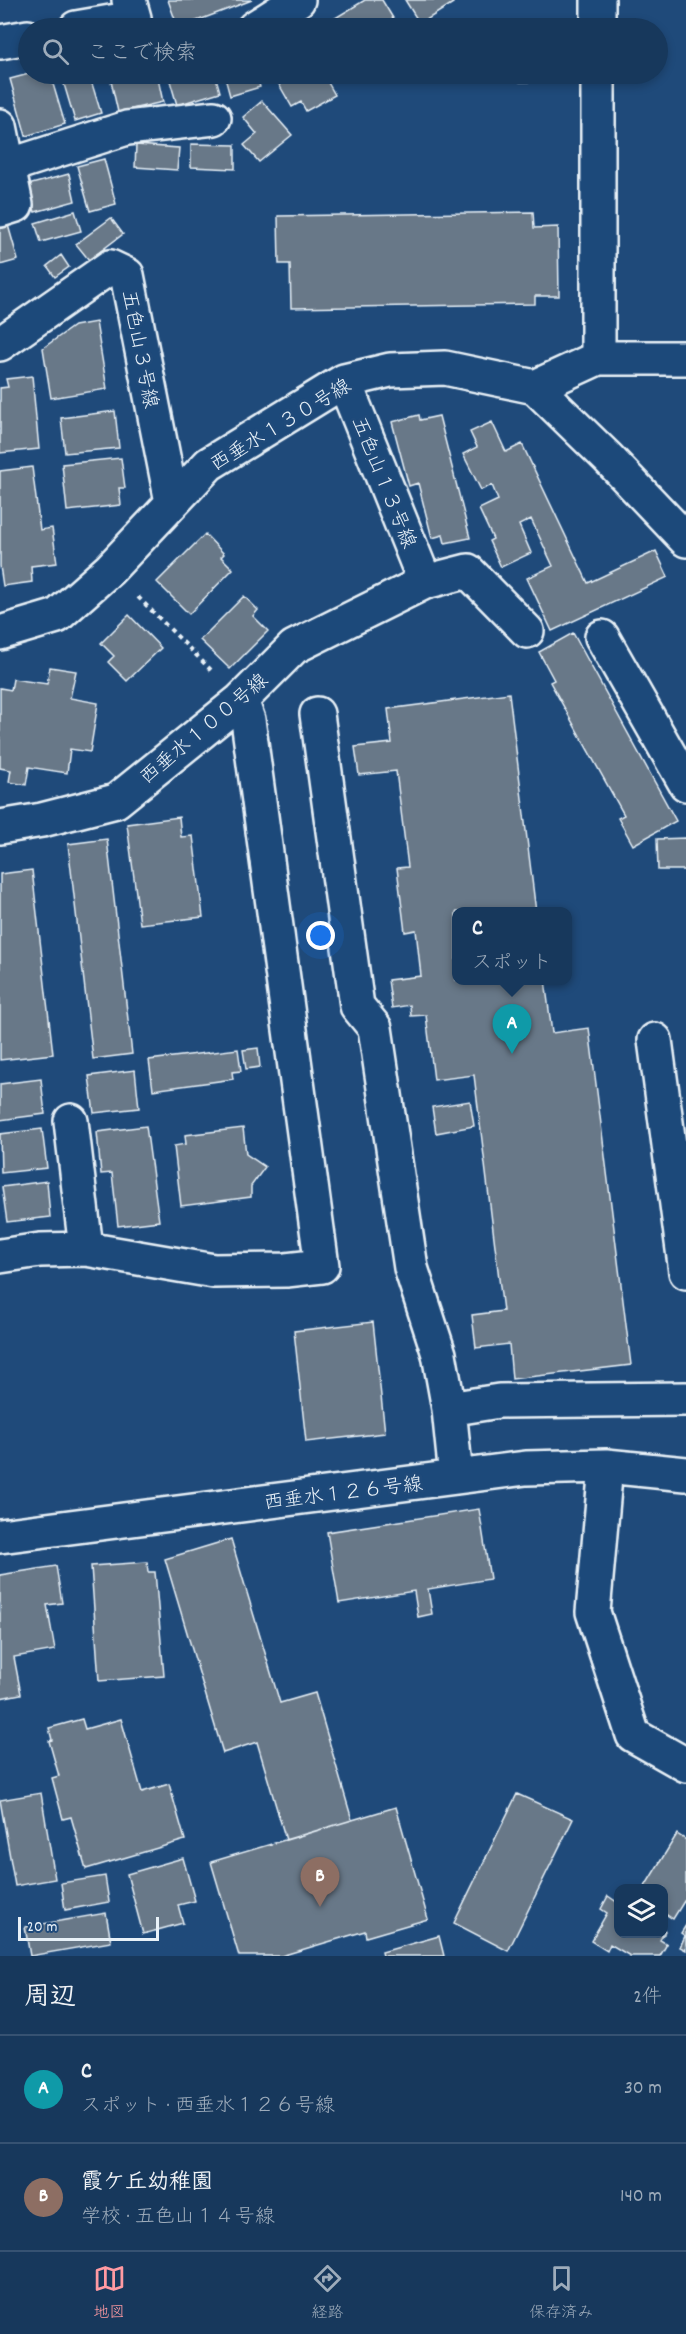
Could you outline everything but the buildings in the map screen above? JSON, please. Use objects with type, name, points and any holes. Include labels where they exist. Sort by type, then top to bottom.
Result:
[{"type":"street","points":[[270,18],[298,0]]},
{"type":"street","points":[[598,0],[598,18]]},
{"type":"street","points":[[0,42],[18,39]]},
{"type":"street","points":[[598,84],[598,358]]},
{"type":"street","points":[[8,165],[127,128],[214,118]]},
{"type":"street","points":[[0,126],[16,205],[0,210]]},
{"type":"street","name":"五色山３号線","points":[[0,344],[110,267],[127,275],[172,502]]},
{"type":"street","points":[[686,358],[598,358],[535,387],[608,458],[686,540]]},
{"type":"street","name":"西垂水１３０号線","points":[[0,633],[57,616],[110,569],[209,464],[344,381],[390,370],[445,368],[535,387]]},
{"type":"street","name":"五色山１３号線","points":[[344,381],[425,582]]},
{"type":"street","name":"西垂水１００号線","points":[[0,827],[42,820],[116,801],[241,700],[294,647],[425,582],[468,571],[527,631]]},
{"type":"street","points":[[602,637],[686,784]]},
{"type":"street","points":[[0,1256],[40,1250],[86,1249],[214,1271],[286,1270],[322,1266],[248,720],[241,700]]},
{"type":"street","points":[[317,714],[357,1006],[375,1028],[411,1268],[439,1354],[456,1477]]},
{"type":"street","points":[[655,1040],[686,1272]]},
{"type":"street","points":[[71,1121],[86,1249]]},
{"type":"street","points":[[448,1409],[499,1401],[686,1399]]},
{"type":"street","points":[[606,1466],[593,1612],[633,1735],[686,1764]]},
{"type":"street","name":"西垂水１２６号線","points":[[0,1536],[526,1468],[606,1466],[686,1474]]},
{"type":"path","points":[[110,569],[241,700]]},
{"type":"place","name":"C","points":[[512,1054]]},
{"type":"place","name":"霞ケ丘幼稚園","points":[[320,1907]]}]
